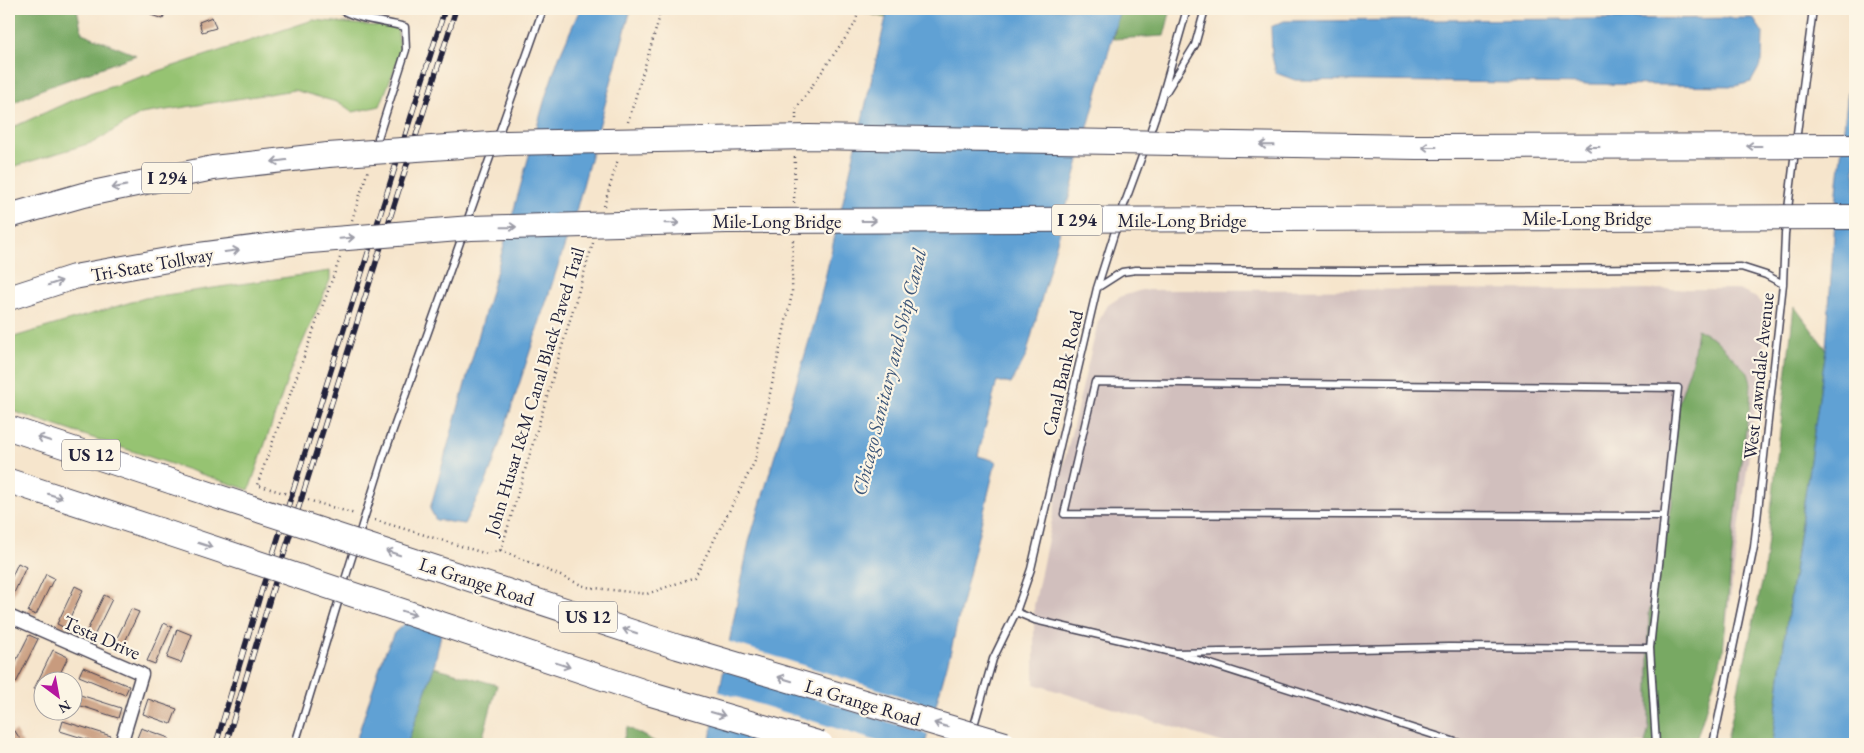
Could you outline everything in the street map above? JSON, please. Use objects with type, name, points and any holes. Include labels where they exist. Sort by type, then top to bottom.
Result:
[{"type":"highway","name":"I 294","points":[[9,216],[83,194],[213,168],[328,155],[506,143],[809,137],[1417,147],[1855,146]]},
{"type":"highway","name":"Mile-Long Bridge","points":[[298,242],[471,228],[727,221],[1855,217]]},
{"type":"highway","name":"Tri-State Tollway","points":[[9,298],[74,277],[184,257],[298,242]]},
{"type":"highway","name":"La Grange Road","points":[[9,428],[678,647],[1005,744]]},
{"type":"highway","name":"US 12","points":[[9,481],[648,693],[822,744]]},
{"type":"street","name":"Testa Drive","points":[[9,616],[142,674],[121,744]]},
{"type":"lane","points":[[341,9],[347,14],[405,27],[406,50],[378,138]]},
{"type":"lane","points":[[295,744],[383,458],[543,9]]},
{"type":"lane","name":"Canal Bank Road","points":[[968,744],[993,658],[1016,612],[1031,569],[1097,288],[1113,236],[1161,100],[1187,9]]},
{"type":"lane","points":[[1161,100],[1195,45],[1205,9]]},
{"type":"lane","name":"West Lawndale Avenue","points":[[1713,744],[1754,547],[1783,284],[1785,234],[1813,9]]},
{"type":"lane","points":[[1097,288],[1122,272],[1136,270],[1359,271],[1741,267],[1766,275],[1783,284]]},
{"type":"lane","points":[[1656,744],[1650,648],[1678,388],[1095,382],[1064,514],[1664,516]]},
{"type":"lane","points":[[1016,612],[1034,620],[1176,653],[1462,744]]},
{"type":"lane","points":[[1176,653],[1449,647],[1650,648]]},
{"type":"path","points":[[627,126],[662,9]]},
{"type":"path","points":[[796,128],[796,109],[855,24],[859,9]]},
{"type":"path","points":[[794,206],[795,148]]},
{"type":"path","points":[[602,211],[619,154]]},
{"type":"path","points":[[351,223],[369,166]]},
{"type":"path","name":"John Husar I&M Canal Black Paved Trail","points":[[594,239],[501,550],[586,588],[647,594],[695,577],[755,461],[792,294],[793,235]]},
{"type":"path","points":[[342,251],[333,280],[256,485],[487,554],[501,550]]},
{"type":"shaded area","points":[[1736,289],[1757,298],[1768,310],[1723,652],[1695,744],[1227,744],[1034,684],[1034,606],[1062,472],[1098,322],[1108,305],[1122,296],[1142,290]]},
{"type":"green space","points":[[9,9],[77,9],[82,33],[136,55],[40,90],[9,105]]},
{"type":"green space","points":[[850,9],[888,9],[886,18]]},
{"type":"green space","points":[[1120,9],[1171,9],[1164,36],[1113,39]]},
{"type":"green space","points":[[313,20],[397,28],[401,52],[380,106],[353,112],[340,103],[294,90],[141,114],[94,142],[9,168],[9,129],[77,98]]},
{"type":"green space","points":[[330,271],[330,280],[291,369],[249,490],[9,410],[9,336],[14,337],[145,298]]},
{"type":"green space","points":[[1794,306],[1826,349],[1785,635],[1772,744],[1726,744],[1764,574]]},
{"type":"green space","points":[[1697,329],[1715,339],[1748,373],[1751,383],[1750,404],[1740,467],[1723,652],[1695,744],[1645,744],[1649,728],[1649,614],[1672,504],[1673,453],[1679,402],[1693,359]]},
{"type":"green space","points":[[434,667],[497,685],[481,744],[407,744]]},
{"type":"green space","points":[[627,727],[659,744],[622,744]]},
{"type":"water","points":[[580,9],[631,9],[576,211],[486,482],[464,524],[436,520],[430,509],[546,95],[559,57]]},
{"type":"water","name":"Chicago Sanitary and Ship Canal","points":[[888,9],[1120,9],[1026,356],[1011,384],[997,381],[978,456],[996,461],[950,654],[925,744],[709,744],[749,542],[815,321]]},
{"type":"water","points":[[1753,18],[1763,33],[1762,62],[1751,82],[1736,86],[1295,80],[1276,73],[1272,56],[1271,27],[1284,21]]},
{"type":"water","points":[[1855,54],[1855,744],[1772,744],[1785,635],[1826,349],[1837,192],[1848,91]]},
{"type":"water","points":[[421,609],[441,634],[434,667],[407,744],[355,744],[383,657],[394,633]]},
{"type":"pier","points":[[727,641],[938,708],[930,735],[721,669]]},
{"type":"pier","points":[[717,691],[886,744],[787,744],[711,720]]},
{"type":"building","points":[[153,9],[166,9],[163,19],[151,15]]},
{"type":"building","points":[[212,17],[216,28],[202,32],[199,22]]},
{"type":"building","points":[[18,563],[26,567],[9,604],[9,583]]},
{"type":"building","points":[[46,574],[54,578],[36,615],[28,612]]},
{"type":"building","points":[[75,586],[83,590],[65,628],[57,624]]},
{"type":"building","points":[[104,595],[112,599],[94,636],[86,633]]},
{"type":"building","points":[[131,609],[139,612],[121,650],[113,646]]},
{"type":"building","points":[[164,623],[172,627],[155,664],[147,661]]},
{"type":"building","points":[[177,629],[192,635],[181,663],[167,658]]},
{"type":"building","points":[[29,635],[38,639],[16,683],[9,680],[9,675]]},
{"type":"building","points":[[53,650],[68,657],[62,670],[43,670]]},
{"type":"building","points":[[83,667],[129,686],[125,695],[82,677]]},
{"type":"building","points":[[82,696],[121,708],[118,718],[82,706]]},
{"type":"building","points":[[148,699],[177,709],[171,724],[143,714]]},
{"type":"building","points":[[63,721],[111,736],[108,744],[102,744],[60,731]]},
{"type":"building","points":[[141,728],[169,738],[166,744],[135,743]]},
{"type":"building","points":[[15,731],[23,744],[9,744],[9,735]]},
{"type":"railway","points":[[216,744],[262,589],[445,9]]},
{"type":"railway","points":[[226,744],[456,9]]}]
